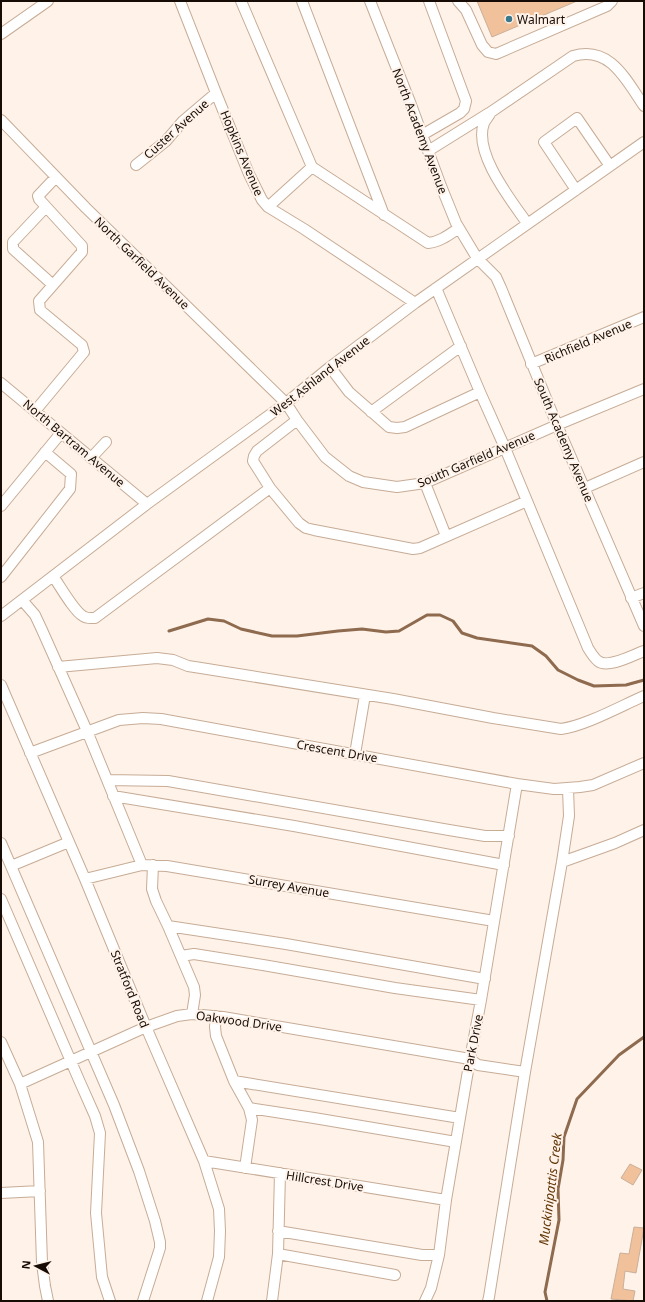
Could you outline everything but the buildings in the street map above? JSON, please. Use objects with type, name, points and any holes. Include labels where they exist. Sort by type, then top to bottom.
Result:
[{"type":"street","points":[[1,34],[48,1]]},
{"type":"street","points":[[241,1],[312,167],[428,243],[434,243],[459,228]]},
{"type":"street","points":[[302,1],[384,215]]},
{"type":"street","name":"North Academy Avenue","points":[[370,1],[441,186],[459,228],[477,258]]},
{"type":"street","points":[[422,135],[460,113],[464,109],[466,101],[429,1]]},
{"type":"street","points":[[458,1],[466,10],[482,45],[488,52],[496,54],[608,6],[612,1]]},
{"type":"street","name":"Hopkins Avenue","points":[[184,2],[216,92],[262,200],[268,207],[304,229],[415,303]]},
{"type":"street","points":[[428,150],[491,112],[573,56],[580,54],[598,55],[612,64],[644,106]]},
{"type":"street","name":"Custer Avenue","points":[[136,165],[166,141],[183,121],[216,92]]},
{"type":"street","points":[[491,112],[484,123],[483,131],[487,158],[495,175],[528,223]]},
{"type":"street","points":[[576,190],[544,142],[577,118],[610,166]]},
{"type":"street","name":"North Garfield Avenue","points":[[1,120],[86,208],[286,403]]},
{"type":"street","name":"West Ashland Avenue","points":[[1,616],[147,504],[286,403],[330,367],[415,303],[644,142]]},
{"type":"street","points":[[268,207],[312,167]]},
{"type":"street","points":[[35,411],[84,352],[82,345],[40,310],[39,301],[82,252],[82,246],[39,199],[38,196],[56,177]]},
{"type":"street","points":[[46,207],[13,242],[13,249],[53,285]]},
{"type":"street","name":"South Academy Avenue","points":[[477,258],[496,277],[531,364],[644,626]]},
{"type":"street","points":[[436,288],[505,448],[588,648],[599,662],[606,664],[612,664],[644,651]]},
{"type":"street","name":"Richfield Avenue","points":[[531,364],[644,317]]},
{"type":"street","points":[[371,412],[461,346]]},
{"type":"street","points":[[330,367],[350,392],[389,427],[405,427],[480,392]]},
{"type":"street","name":"North Bartram Avenue","points":[[1,383],[147,504]]},
{"type":"street","name":"South Garfield Avenue","points":[[286,403],[325,457],[349,476],[363,482],[396,487],[425,483],[557,425],[644,389]]},
{"type":"street","points":[[297,420],[257,451],[254,456],[254,461],[270,488],[299,523],[306,528],[413,549],[420,548],[527,501]]},
{"type":"street","points":[[1,506],[61,433]]},
{"type":"street","points":[[91,458],[106,442]]},
{"type":"street","points":[[1,578],[70,489],[71,474],[45,452]]},
{"type":"street","points":[[585,488],[644,462]]},
{"type":"street","points":[[425,483],[446,536]]},
{"type":"street","points":[[53,576],[77,611],[88,618],[95,618],[270,488]]},
{"type":"street","points":[[631,598],[644,593]]},
{"type":"street","points":[[22,600],[35,615],[87,731],[142,865]]},
{"type":"street","points":[[58,667],[165,658],[188,666],[561,729],[568,728],[591,719],[644,696]]},
{"type":"street","name":"Stratford Road","points":[[1,685],[204,1161],[217,1202],[220,1231],[218,1257],[209,1301]]},
{"type":"street","points":[[355,754],[365,695]]},
{"type":"street","name":"Crescent Drive","points":[[30,752],[119,720],[143,718],[355,754],[518,784],[554,789],[568,789],[593,785],[644,763]]},
{"type":"street","points":[[107,780],[168,782],[485,836],[509,836]]},
{"type":"street","name":"Park Drive","points":[[425,1301],[431,1288],[439,1255],[446,1200],[518,784]]},
{"type":"street","points":[[488,1301],[525,1072],[562,862],[569,816],[568,789]]},
{"type":"street","points":[[113,796],[294,826],[504,865]]},
{"type":"street","points":[[562,862],[615,843],[644,830]]},
{"type":"street","points":[[11,866],[69,842]]},
{"type":"street","points":[[1,843],[126,1137],[155,1221],[160,1248],[157,1261],[142,1301]]},
{"type":"street","points":[[153,864],[152,889],[194,987],[195,995],[192,1014]]},
{"type":"street","name":"Surrey Avenue","points":[[85,879],[142,865],[153,864],[494,921]]},
{"type":"street","points":[[1,899],[100,1133],[96,1213],[102,1277],[110,1301]]},
{"type":"street","points":[[168,926],[286,944],[485,979]]},
{"type":"street","points":[[181,956],[186,954],[194,954],[395,988],[481,1000]]},
{"type":"street","name":"Oakwood Drive","points":[[20,1084],[146,1027],[177,1016],[192,1014],[216,1016],[470,1059],[478,1065],[525,1072]]},
{"type":"street","points":[[216,1016],[216,1036],[234,1081],[249,1108],[252,1120],[245,1168]]},
{"type":"street","points":[[1,1042],[20,1084],[38,1142],[42,1263],[48,1301]]},
{"type":"street","points":[[234,1081],[460,1118]]},
{"type":"street","points":[[249,1108],[456,1142]]},
{"type":"street","name":"Hillcrest Drive","points":[[204,1161],[446,1200]]},
{"type":"street","points":[[272,1301],[278,1254],[280,1173]]},
{"type":"street","points":[[1,1193],[40,1191]]},
{"type":"street","points":[[278,1231],[422,1255],[439,1255]]},
{"type":"street","points":[[278,1254],[395,1275]]},
{"type":"waterway","points":[[169,631],[208,619],[224,621],[241,629],[272,636],[297,636],[362,629],[386,632],[399,631],[427,615],[440,615],[453,621],[462,633],[477,638],[532,646],[546,656],[558,670],[594,686],[626,685],[644,680]]},
{"type":"waterway","name":"Muckinipattis Creek","points":[[547,1301],[545,1292],[559,1220],[558,1189],[563,1160],[564,1137],[577,1099],[619,1055],[644,1037]]},
{"type":"place","name":"Walmart","points":[[509,19]]}]
